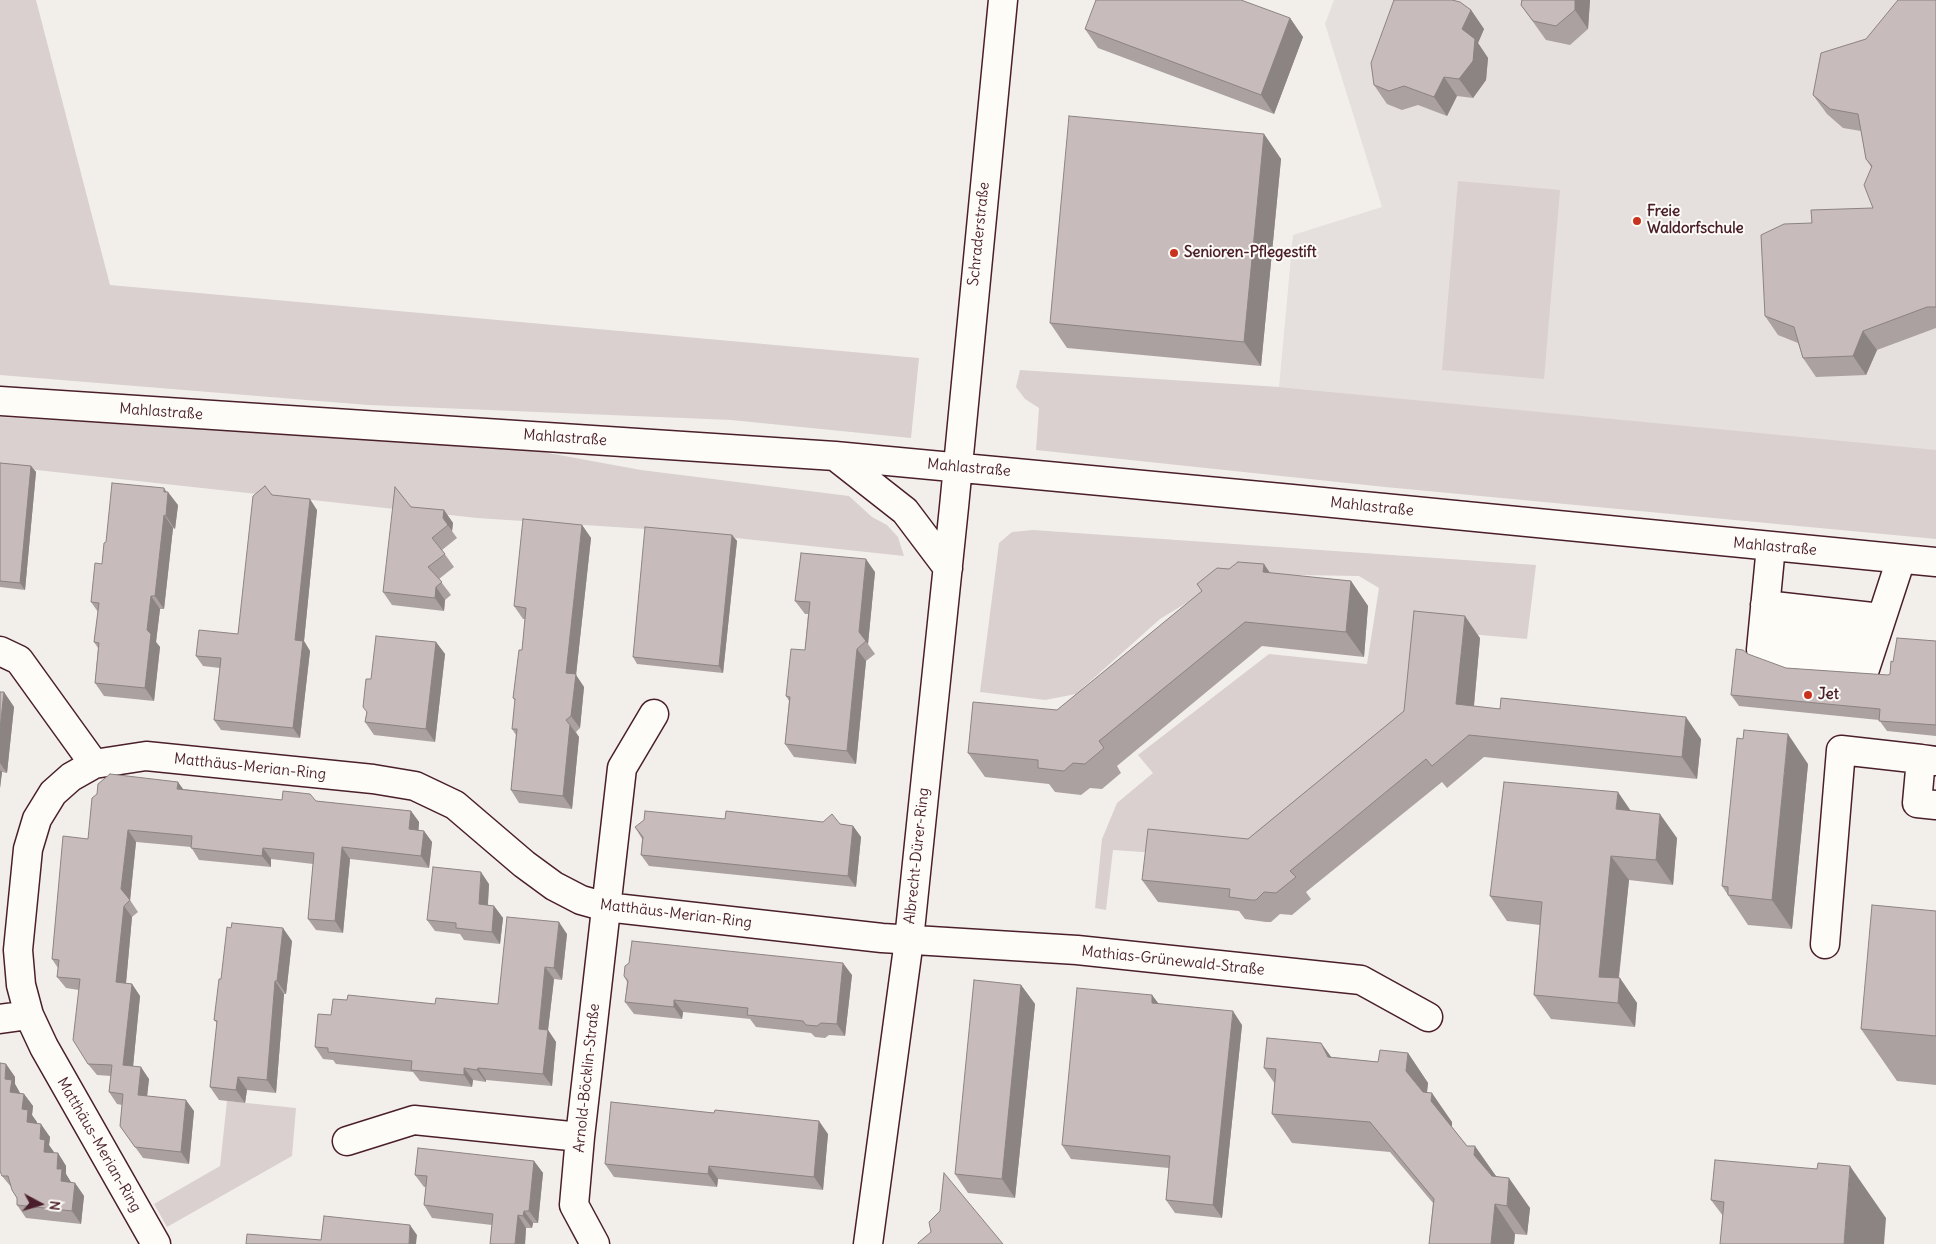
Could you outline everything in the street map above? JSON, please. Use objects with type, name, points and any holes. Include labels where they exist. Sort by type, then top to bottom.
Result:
[{"type":"street","name":"Schraderstraße","points":[[958,467],[1003,0]]},
{"type":"street","name":"Mahlastraße","points":[[0,401],[835,456],[1936,562]]},
{"type":"street","points":[[835,456],[905,511],[948,568]]},
{"type":"street","name":"Albrecht-Dürer-Ring","points":[[868,1244],[909,940],[958,467]]},
{"type":"street","points":[[1771,546],[1761,650],[1795,663],[1865,669],[1901,559]]},
{"type":"street","points":[[1765,605],[1881,618]]},
{"type":"street","points":[[0,652],[19,660],[94,764]]},
{"type":"street","name":"Arnold-Böcklin-Straße","points":[[595,1244],[574,1205],[580,1137],[622,768],[654,714]]},
{"type":"street","points":[[1825,944],[1841,750],[1928,760],[1917,803],[1936,805]]},
{"type":"street","name":"Matthäus-Merian-Ring","points":[[156,1244],[44,1047],[30,1015],[21,985],[18,950],[28,848],[37,819],[53,794],[71,777],[94,764],[146,756],[373,779],[415,786],[455,806],[524,864],[554,886],[581,900],[606,907],[909,940]]},
{"type":"street","name":"Mathias-Grünewald-Straße","points":[[909,940],[1077,950],[1361,980],[1428,1017]]},
{"type":"street","points":[[0,1019],[30,1015]]},
{"type":"street","points":[[347,1141],[414,1120],[580,1137]]},
{"type":"shaded area","points":[[0,0],[36,0],[110,285],[919,358],[911,438],[731,420],[368,405],[0,375]]},
{"type":"shaded area","name":"Freie Waldorfschule","points":[[1334,0],[1936,0],[1936,451],[1279,387],[1293,235],[1382,207],[1325,24]]},
{"type":"shaded area","points":[[1458,181],[1560,190],[1544,379],[1442,370]]},
{"type":"shaded area","points":[[1020,370],[1279,387],[1936,450],[1936,539],[1385,487],[1036,450],[1039,408],[1025,399],[1016,387]]},
{"type":"shaded area","points":[[0,417],[521,448],[641,470],[849,496],[872,517],[887,525],[898,537],[904,556],[661,530],[477,518],[0,466]]},
{"type":"shaded area","points":[[1033,530],[1536,565],[1527,639],[1422,630],[1409,729],[1258,853],[1157,853],[1113,850],[1106,910],[1095,908],[1102,839],[1117,803],[1153,773],[1138,755],[1269,654],[1367,664],[1379,588],[1359,576],[1234,574],[1160,619],[1076,694],[1045,700],[980,692],[999,543],[1012,532]]},
{"type":"shaded area","points":[[227,1101],[296,1108],[292,1156],[167,1227],[154,1204],[220,1166]]},
{"type":"building","points":[[1096,0],[1241,0],[1290,18],[1261,95],[1085,29]]},
{"type":"building","points":[[1394,0],[1452,0],[1460,2],[1471,10],[1462,29],[1475,39],[1473,61],[1459,79],[1444,77],[1434,97],[1404,86],[1389,91],[1374,85],[1371,63]]},
{"type":"building","points":[[1522,0],[1575,0],[1575,10],[1556,26],[1533,21],[1521,5]]},
{"type":"building","points":[[1898,0],[1936,0],[1936,307],[1927,307],[1863,331],[1853,356],[1803,358],[1794,327],[1765,316],[1761,235],[1784,224],[1812,223],[1811,210],[1873,208],[1864,185],[1872,166],[1866,159],[1858,114],[1830,109],[1813,95],[1821,53],[1866,39]]},
{"type":"building","name":"Senioren-Pflegestift","points":[[1069,116],[1264,134],[1244,342],[1050,323]]},
{"type":"building","points":[[0,463],[31,466],[20,583],[0,581]]},
{"type":"building","points":[[112,483],[164,488],[164,492],[168,492],[155,596],[151,596],[147,630],[151,634],[145,688],[95,683],[99,643],[94,642],[99,603],[91,602],[95,563],[102,564],[104,543],[106,542]]},
{"type":"building","points":[[265,486],[272,495],[310,499],[295,640],[303,641],[293,728],[214,720],[221,658],[196,656],[199,630],[238,634],[253,496]]},
{"type":"building","points":[[395,487],[411,507],[444,510],[443,518],[448,525],[432,538],[445,554],[428,567],[442,582],[436,587],[435,598],[383,592]]},
{"type":"building","points":[[523,519],[582,525],[566,673],[576,674],[571,716],[566,720],[570,725],[563,796],[511,790],[517,729],[512,729],[515,699],[513,698],[519,650],[522,650],[526,608],[514,606]]},
{"type":"building","points":[[645,527],[732,535],[719,666],[633,657]]},
{"type":"building","points":[[801,553],[866,559],[859,632],[866,641],[857,649],[847,751],[785,744],[790,697],[786,696],[791,649],[805,650],[810,602],[795,601]]},
{"type":"building","points":[[1238,562],[1264,564],[1263,572],[1351,581],[1346,632],[1245,622],[1099,741],[1104,748],[1085,764],[1073,763],[1064,771],[1038,768],[1038,760],[968,753],[973,702],[1057,710],[1202,591],[1197,584],[1217,568],[1229,569]]},
{"type":"building","points":[[1414,611],[1465,616],[1456,704],[1500,709],[1501,698],[1686,717],[1682,757],[1469,735],[1432,766],[1426,759],[1290,871],[1296,877],[1276,893],[1264,892],[1256,900],[1251,900],[1229,897],[1230,889],[1142,880],[1148,829],[1248,839],[1404,711]]},
{"type":"building","points":[[376,636],[436,642],[426,729],[365,722],[367,712],[363,707],[366,679],[371,679]]},
{"type":"building","points":[[1897,638],[1936,641],[1936,725],[1879,721],[1880,709],[1731,695],[1736,649],[1743,650],[1748,654],[1786,668],[1888,675],[1890,674],[1891,661],[1893,662]]},
{"type":"building","points":[[0,692],[4,692],[0,729]]},
{"type":"building","points":[[1744,730],[1788,734],[1772,900],[1728,895],[1728,887],[1722,886],[1737,738],[1743,739]]},
{"type":"building","points":[[110,774],[178,782],[177,789],[282,800],[283,791],[310,794],[316,801],[411,811],[409,829],[424,831],[421,856],[342,847],[335,921],[308,919],[314,853],[263,848],[262,856],[191,848],[192,836],[128,830],[121,889],[130,900],[124,906],[116,982],[132,984],[123,1065],[141,1067],[138,1095],[186,1100],[181,1152],[135,1147],[120,1126],[123,1094],[109,1092],[112,1065],[88,1064],[73,1040],[80,979],[57,977],[59,960],[52,959],[63,836],[88,839],[92,798],[97,794],[98,784]]},
{"type":"building","points":[[1504,782],[1618,792],[1616,809],[1660,814],[1656,860],[1611,856],[1599,977],[1620,978],[1618,1003],[1534,995],[1542,902],[1490,896]]},
{"type":"building","points":[[645,811],[725,819],[726,811],[823,822],[832,814],[840,824],[853,826],[848,876],[641,855],[643,837],[635,827],[644,820]]},
{"type":"building","points":[[433,867],[481,872],[479,904],[494,906],[492,932],[456,928],[456,923],[427,920]]},
{"type":"building","points":[[1872,905],[1936,911],[1936,1036],[1861,1029]]},
{"type":"building","points":[[507,917],[559,922],[554,968],[545,967],[539,1029],[548,1030],[543,1074],[478,1068],[477,1070],[464,1068],[464,1075],[411,1070],[412,1061],[328,1052],[328,1048],[315,1047],[318,1014],[331,1015],[333,999],[347,1000],[348,995],[435,1004],[436,998],[498,1004]]},
{"type":"building","points":[[232,923],[283,928],[277,981],[275,981],[267,1080],[238,1077],[236,1090],[210,1087],[217,1021],[214,1020],[219,979],[221,979],[227,927],[231,928]]},
{"type":"building","points":[[632,941],[843,963],[837,1024],[821,1023],[817,1026],[806,1025],[803,1021],[747,1015],[748,1008],[674,1000],[674,1007],[625,1002],[628,981],[624,976],[625,966],[629,963]]},
{"type":"building","points":[[974,980],[1021,985],[1002,1179],[955,1174]]},
{"type":"building","points":[[1077,988],[1152,995],[1152,1003],[1233,1011],[1213,1205],[1166,1200],[1170,1156],[1062,1145]]},
{"type":"building","points":[[1267,1038],[1321,1043],[1328,1057],[1378,1062],[1380,1050],[1408,1053],[1406,1071],[1423,1092],[1432,1093],[1431,1101],[1467,1146],[1475,1146],[1474,1155],[1492,1176],[1509,1178],[1507,1206],[1495,1204],[1491,1244],[1429,1244],[1434,1199],[1370,1122],[1272,1114],[1276,1069],[1264,1068]]},
{"type":"building","points":[[0,1063],[6,1064],[5,1079],[12,1080],[10,1092],[24,1094],[22,1109],[28,1110],[27,1122],[41,1124],[40,1139],[45,1140],[44,1152],[58,1153],[57,1169],[62,1169],[61,1181],[75,1183],[72,1211],[17,1205],[17,1198],[12,1190],[8,1176],[2,1176],[0,1171]]},
{"type":"building","points":[[611,1102],[714,1113],[715,1110],[819,1121],[814,1177],[709,1166],[708,1174],[605,1164]]},
{"type":"building","points":[[418,1148],[534,1161],[529,1211],[524,1211],[523,1216],[518,1215],[515,1244],[490,1244],[493,1214],[424,1205],[427,1176],[415,1175]]},
{"type":"building","points":[[1715,1160],[1817,1169],[1818,1163],[1850,1166],[1844,1244],[1720,1244],[1724,1202],[1711,1200]]},
{"type":"building","points":[[944,1173],[1003,1244],[918,1244],[931,1232],[929,1222],[940,1211]]},
{"type":"building","points":[[324,1216],[410,1225],[409,1244],[246,1244],[247,1234],[321,1240]]},
{"type":"place","name":"Freie Waldorfschule","points":[[1637,221]]},
{"type":"place","name":"Senioren-Pflegestift","points":[[1174,253]]},
{"type":"place","name":"Jet","points":[[1808,695]]}]
